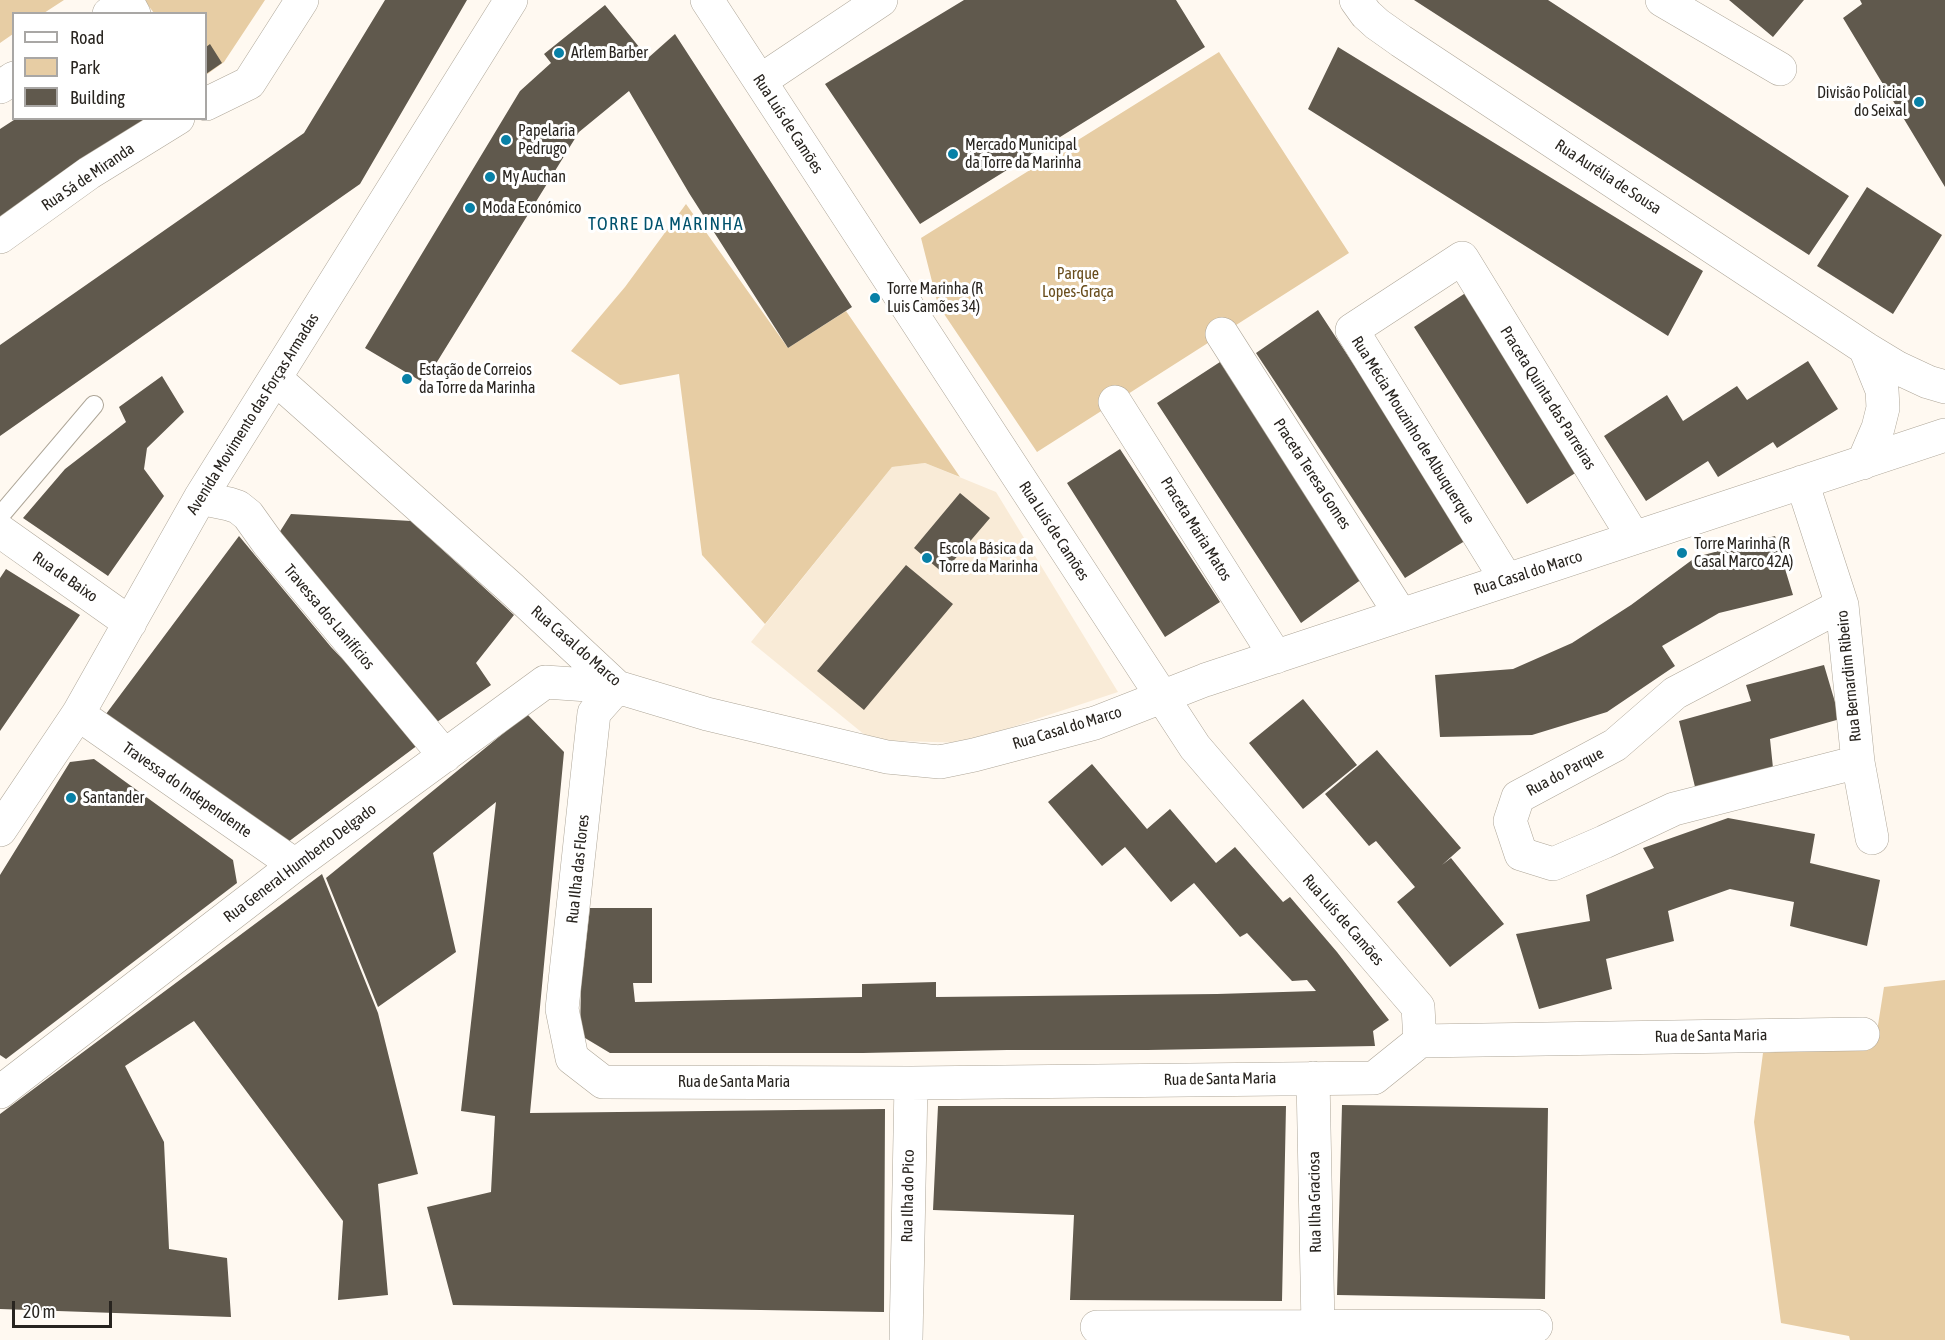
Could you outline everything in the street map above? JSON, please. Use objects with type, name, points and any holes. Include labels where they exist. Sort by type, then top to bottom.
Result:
[{"type":"street","points":[[207,104],[249,83],[302,0]]},
{"type":"street","name":"Avenida Movimento das Forças Armadas","points":[[0,830],[78,714],[200,498],[511,0]]},
{"type":"street","name":"Rua Luís de Camões","points":[[707,0],[1195,747],[1418,1007],[1420,1041]]},
{"type":"street","points":[[760,81],[881,0]]},
{"type":"street","name":"Rua Aurélia de Sousa","points":[[1356,0],[1366,14],[1401,41],[1865,348],[1898,368],[1945,387]]},
{"type":"street","points":[[1662,0],[1780,69]]},
{"type":"street","points":[[112,12],[127,1],[133,12]]},
{"type":"street","name":"Rua Sá de Miranda","points":[[0,237],[89,173],[175,120]]},
{"type":"street","name":"Praceta Quinta das Parreiras","points":[[1462,258],[1634,538]]},
{"type":"street","name":"Rua Mécia Mouzinho de Albuquerque","points":[[1462,258],[1352,330],[1506,579]]},
{"type":"street","name":"Praceta Teresa Gomes","points":[[1222,334],[1401,615]]},
{"type":"street","points":[[1863,463],[1878,428],[1883,408],[1882,390],[1865,348]]},
{"type":"street","name":"Rua Casal do Marco","points":[[275,378],[511,588],[617,687],[707,714],[887,757],[940,762],[1095,723],[1205,680],[1945,435]]},
{"type":"street","name":"Praceta Maria Matos","points":[[1115,402],[1276,657]]},
{"type":"street","name":"Rua Bernardim Ribeiro","points":[[1802,482],[1842,605],[1858,762],[1872,838]]},
{"type":"street","name":"Travessa dos Lanifícios","points":[[200,498],[238,507],[248,515],[268,543],[446,756]]},
{"type":"street","name":"Rua de Baixo","points":[[0,531],[130,624]]},
{"type":"street","name":"Rua do Parque","points":[[1842,605],[1675,693],[1615,745],[1518,797],[1510,822],[1521,854],[1553,864],[1674,808],[1858,762]]},
{"type":"street","name":"Rua General Humberto Delgado","points":[[0,1092],[296,865],[545,682],[617,687]]},
{"type":"street","name":"Rua Ilha das Flores","points":[[572,1058],[562,1009],[594,714],[617,687]]},
{"type":"street","name":"Travessa do Independente","points":[[78,714],[296,865]]},
{"type":"street","name":"Rua de Santa Maria","points":[[572,1058],[603,1082],[911,1083],[1374,1078],[1420,1041],[1863,1034]]},
{"type":"street","name":"Rua Ilha Graciosa","points":[[1313,1078],[1318,1326]]},
{"type":"street","name":"Rua Ilha do Pico","points":[[885,1340],[905,1324],[911,1083]]},
{"type":"street","points":[[1097,1327],[1536,1326]]},
{"type":"lane","points":[[0,516],[94,405]]},
{"type":"shaded area","name":"Escola Básica da Torre da Marinha","points":[[925,463],[996,492],[1118,692],[964,743],[871,740],[751,642],[892,467]]},
{"type":"green space","points":[[0,0],[64,0],[46,12],[12,12],[12,35],[0,43]]},
{"type":"green space","points":[[144,0],[265,0],[224,62],[207,74],[207,12],[153,12]]},
{"type":"green space","name":"Parque Lopes-Graça","points":[[1219,52],[1349,253],[1037,452],[938,305],[921,238]]},
{"type":"green space","points":[[686,204],[788,348],[846,311],[960,477],[925,463],[892,467],[765,624],[702,555],[679,374],[620,385],[571,351],[625,287]]},
{"type":"green space","points":[[1945,980],[1945,1340],[1850,1340],[1849,1336],[1781,1323],[1754,1122],[1763,1053],[1875,1044],[1884,987]]},
{"type":"building","points":[[385,0],[467,0],[360,184],[0,436],[0,345],[304,133]]},
{"type":"building","name":"Mercado Municipal da Torre da Marinha","points":[[964,0],[1176,0],[1205,47],[920,224],[825,84]]},
{"type":"building","points":[[1414,0],[1548,0],[1849,196],[1809,255]]},
{"type":"building","points":[[1729,0],[1804,0],[1773,37]]},
{"type":"building","name":"Divisão Policial do Seixal","points":[[1860,0],[1945,0],[1945,187],[1843,18],[1862,4]]},
{"type":"building","points":[[605,5],[648,58],[675,34],[852,307],[788,348],[689,193],[629,91],[579,132],[424,383],[365,348],[520,91],[551,63],[544,54]]},
{"type":"building","points":[[210,44],[222,63],[207,73],[207,46]]},
{"type":"building","points":[[1338,47],[1703,271],[1668,336],[1308,109]]},
{"type":"building","points":[[14,120],[145,120],[0,218],[0,129]]},
{"type":"building","points":[[1867,187],[1942,235],[1893,314],[1817,266]]},
{"type":"building","points":[[1467,292],[1580,470],[1527,504],[1414,327]]},
{"type":"building","points":[[1318,310],[1468,539],[1405,578],[1256,353]]},
{"type":"building","points":[[1808,361],[1838,409],[1777,448],[1773,442],[1718,477],[1708,461],[1646,501],[1604,436],[1667,395],[1683,421],[1737,386],[1747,400]]},
{"type":"building","points":[[1220,362],[1362,579],[1301,623],[1157,403]]},
{"type":"building","points":[[162,376],[184,412],[147,448],[144,469],[164,496],[108,576],[23,518],[65,469],[126,422],[119,407]]},
{"type":"building","points":[[1120,449],[1220,602],[1165,637],[1067,483]]},
{"type":"building","points":[[960,493],[990,518],[943,573],[914,548]]},
{"type":"building","points":[[291,514],[411,521],[514,615],[476,663],[491,685],[437,722],[279,533]]},
{"type":"building","points":[[239,536],[331,647],[422,742],[288,842],[103,718]]},
{"type":"building","points":[[1775,536],[1793,595],[1719,613],[1662,646],[1675,666],[1607,712],[1532,735],[1440,737],[1435,675],[1513,669],[1572,643],[1631,605],[1696,557]]},
{"type":"building","points":[[906,565],[953,604],[864,710],[817,671]]},
{"type":"building","points":[[6,569],[80,615],[0,731],[0,578]]},
{"type":"building","points":[[1824,665],[1840,719],[1770,739],[1773,768],[1696,791],[1679,721],[1751,701],[1746,685]]},
{"type":"building","points":[[1303,699],[1357,765],[1303,809],[1249,743]]},
{"type":"building","points":[[527,714],[564,752],[530,1113],[885,1109],[884,1312],[453,1305],[427,1207],[491,1192],[495,1116],[461,1111],[496,802],[433,853],[456,952],[378,1007],[326,878]]},
{"type":"building","points":[[1377,750],[1461,848],[1442,865],[1451,858],[1504,924],[1450,967],[1397,902],[1415,887],[1376,841],[1369,846],[1325,794]]},
{"type":"building","points":[[94,759],[233,860],[237,883],[6,1059],[0,1055],[0,875],[70,762]]},
{"type":"building","points":[[1092,764],[1147,829],[1170,809],[1216,863],[1235,847],[1283,902],[1290,897],[1337,952],[1389,1020],[1373,1031],[1375,1046],[863,1053],[610,1053],[580,1035],[581,984],[590,908],[652,908],[652,983],[633,983],[635,1002],[862,997],[862,984],[936,982],[936,997],[1316,991],[1307,980],[1292,981],[1247,933],[1240,937],[1194,883],[1171,902],[1125,847],[1102,866],[1048,802]]},
{"type":"building","points":[[1728,818],[1815,834],[1810,863],[1880,880],[1867,946],[1790,926],[1794,902],[1730,889],[1668,911],[1674,941],[1606,959],[1612,989],[1539,1009],[1516,934],[1590,921],[1586,895],[1654,868],[1643,848]]},
{"type":"building","points":[[322,874],[378,1013],[418,1174],[378,1184],[388,1295],[338,1300],[343,1221],[194,1021],[125,1066],[164,1142],[169,1249],[227,1258],[231,1317],[0,1309],[0,1114]]},
{"type":"building","points":[[1342,1105],[1548,1108],[1545,1299],[1337,1295]]},
{"type":"building","points":[[938,1106],[1286,1106],[1282,1301],[1070,1300],[1074,1215],[933,1210]]},
{"type":"place","name":"Arlem Barber","points":[[559,53]]},
{"type":"place","name":"Divisão Policial do Seixal","points":[[1919,102]]},
{"type":"place","name":"Papelaria Pedrugo","points":[[506,140]]},
{"type":"place","name":"Mercado Municipal da Torre da Marinha","points":[[953,154]]},
{"type":"place","name":"My Auchan","points":[[490,177]]},
{"type":"place","name":"Moda Económico","points":[[470,208]]},
{"type":"place","name":"Torre Marinha (R Luis Camões 34)","points":[[875,298]]},
{"type":"place","name":"Estação de Correios da Torre da Marinha","points":[[407,379]]},
{"type":"place","name":"Torre Marinha (R Casal Marco 42A)","points":[[1682,553]]},
{"type":"place","name":"Escola Básica da Torre da Marinha","points":[[927,558]]},
{"type":"place","name":"Santander","points":[[71,798]]},
{"type":"district","name":"TORRE DA MARINHA","points":[[666,224]]}]
